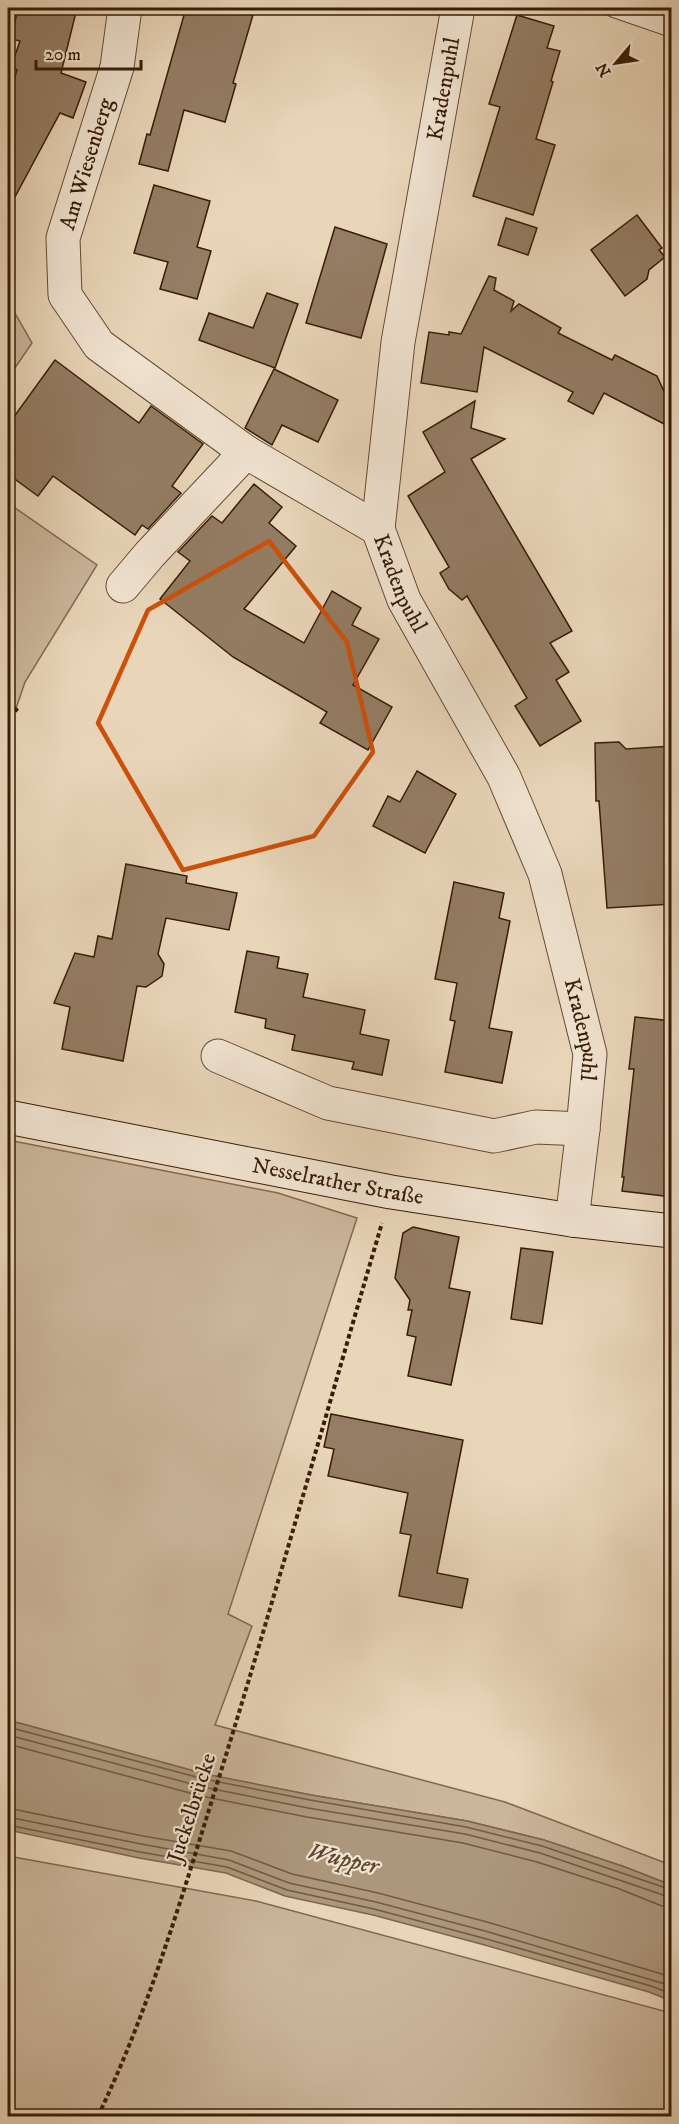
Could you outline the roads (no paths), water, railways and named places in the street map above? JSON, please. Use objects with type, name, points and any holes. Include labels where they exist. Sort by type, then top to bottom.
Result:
[{"type":"street","name":"Am Wiesenberg","points":[[125,8],[117,68],[63,238],[64,295],[99,345],[246,452],[378,529]]},
{"type":"street","name":"Kradenpuhl","points":[[458,8],[398,342],[378,529],[404,600],[504,777],[545,874],[590,1054],[572,1220]]},
{"type":"street","points":[[123,586],[246,452]]},
{"type":"street","points":[[218,1056],[328,1103],[494,1136],[536,1127],[583,1129]]},
{"type":"street","name":"Nesselrather Straße","points":[[8,1117],[391,1192],[572,1220],[672,1231]]},
{"type":"lane","points":[[614,8],[672,28]]},
{"type":"water","name":"Wupper","points":[[8,1721],[205,1774],[311,1795],[467,1821],[544,1840],[671,1885],[671,2001],[649,1992],[481,1944],[373,1915],[285,1896],[226,1873],[139,1858],[8,1830]]}]
